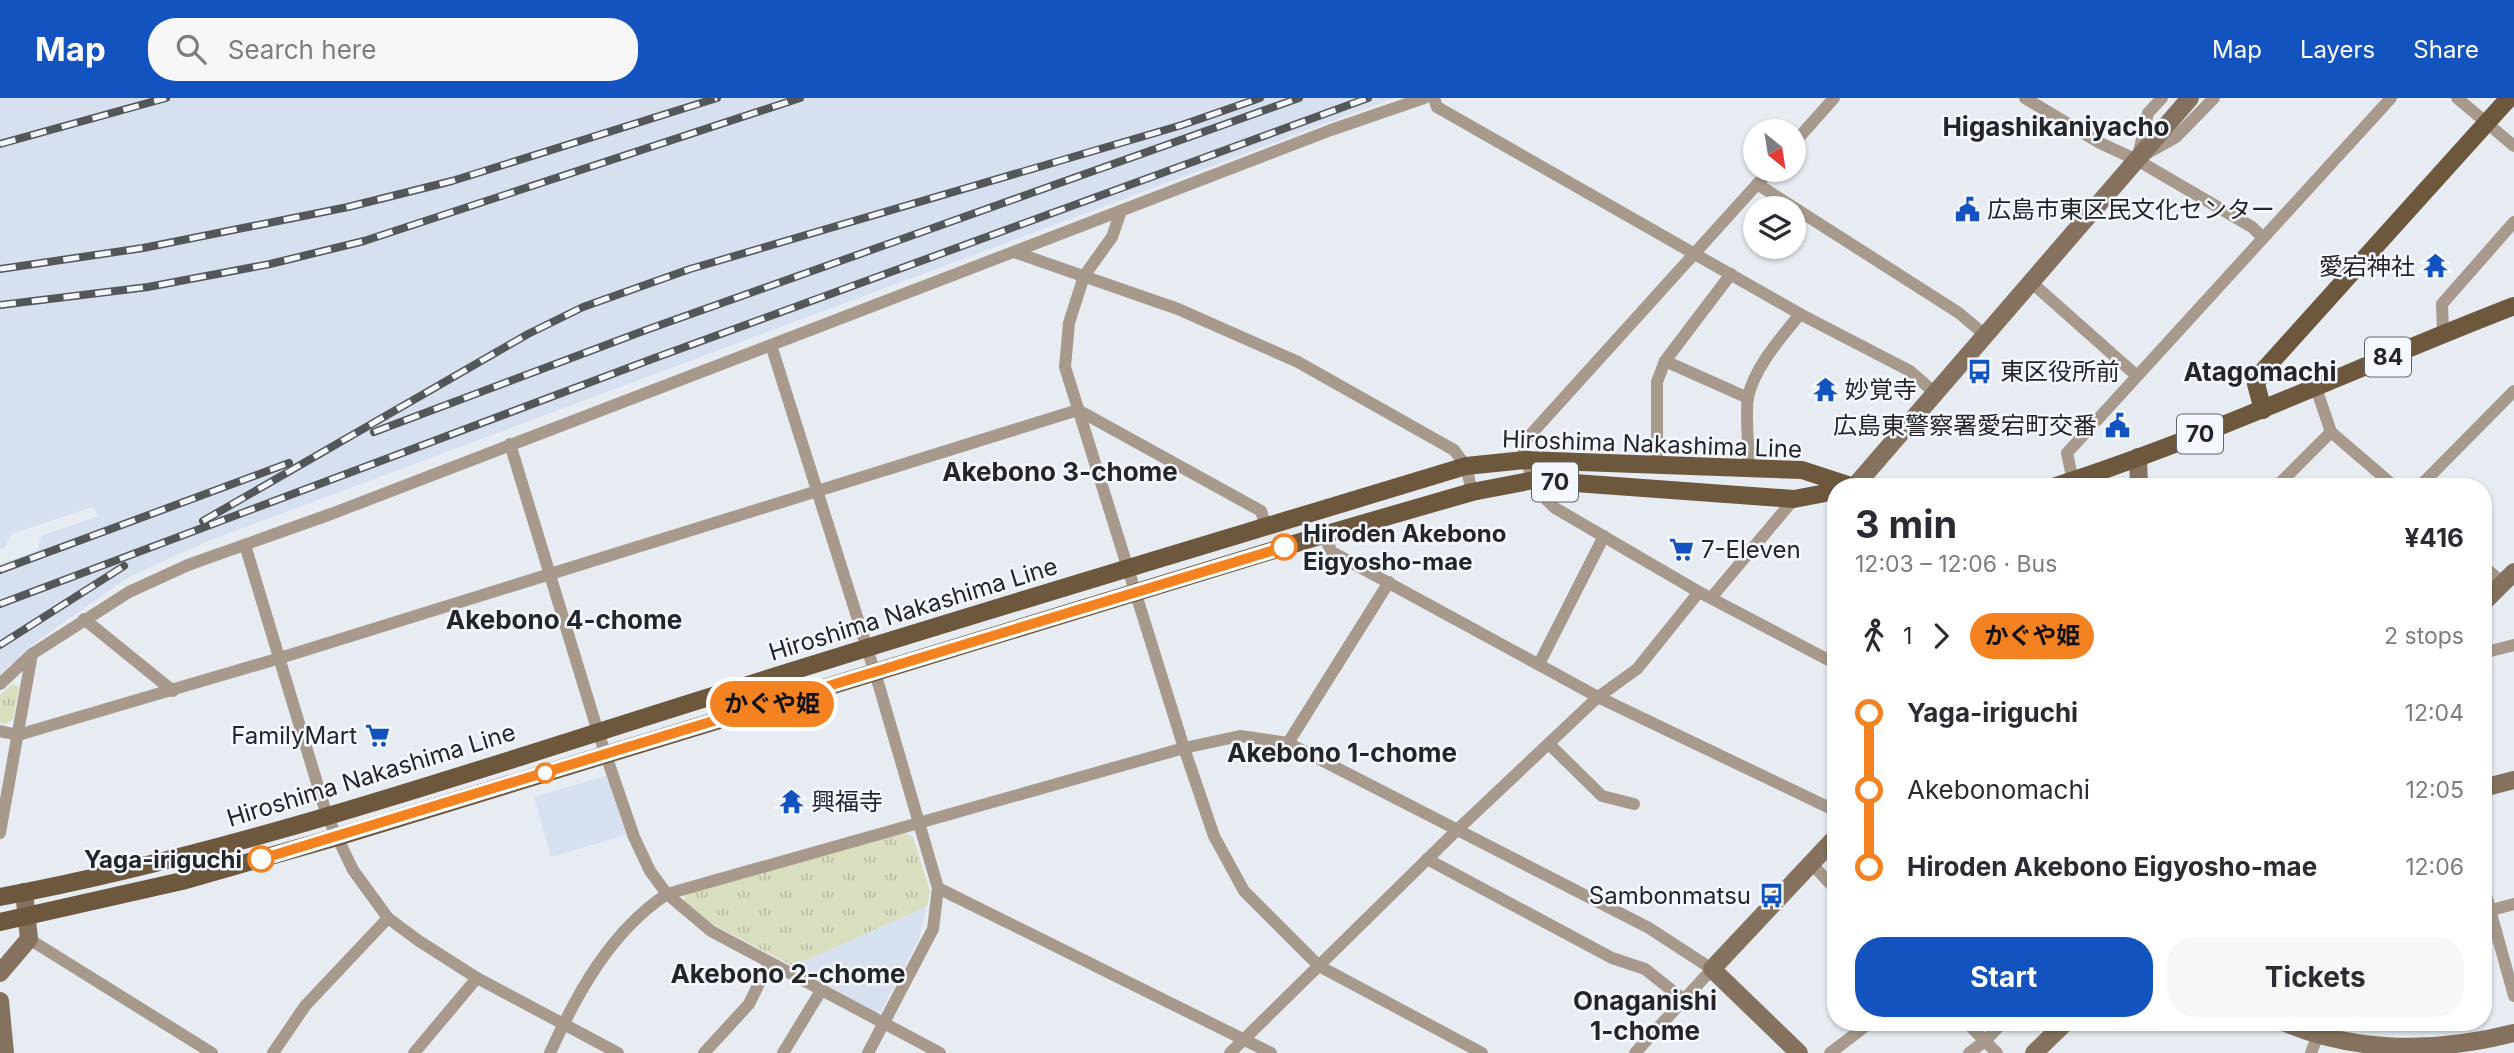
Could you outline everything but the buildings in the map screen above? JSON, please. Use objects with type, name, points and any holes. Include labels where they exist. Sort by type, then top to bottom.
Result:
[{"type":"main road","points":[[2263,410],[2256,384],[2263,371],[2509,98]]},
{"type":"main road","name":"84","points":[[2263,410],[2514,306]]},
{"type":"main road","name":"70","points":[[2080,478],[2263,410]]},
{"type":"main road","name":"Hiroshima Nakashima Line","points":[[0,897],[176,859],[327,816],[1466,466],[1525,460],[1657,467],[1802,470],[1828,478]]},
{"type":"main road","name":"Hiroshima Nakashima Line","points":[[0,922],[182,881],[337,837],[1323,535],[1472,492],[1534,480],[1794,499],[1827,493]]},
{"type":"street","points":[[0,684],[32,654],[84,620],[129,592],[187,565],[1014,253],[1331,130],[1424,98]]},
{"type":"street","points":[[1434,98],[1437,107],[1800,314],[1910,371],[1935,393]]},
{"type":"street","points":[[1806,129],[1833,98]]},
{"type":"street","points":[[2025,98],[2252,227],[2263,238]]},
{"type":"street","points":[[2137,160],[2148,113],[2162,98]]},
{"type":"street","points":[[1860,478],[2190,98]]},
{"type":"street","points":[[2137,160],[2176,137],[2214,98]]},
{"type":"street","points":[[2065,478],[2067,453],[2391,98]]},
{"type":"street","points":[[2457,98],[2514,146]]},
{"type":"street","points":[[1827,659],[1699,592],[1555,508],[1534,480],[1525,460],[1523,443],[1757,184],[1959,313],[1985,335]]},
{"type":"street","points":[[1121,211],[1112,237],[1084,276],[1069,323],[1065,367],[1214,836],[1244,891],[1319,966],[1482,1053]]},
{"type":"street","points":[[2444,333],[2442,304],[2514,222]]},
{"type":"street","points":[[1014,253],[1178,309],[1298,362],[1454,450],[1466,466],[1472,492]]},
{"type":"street","points":[[1657,467],[1657,382],[1665,361],[1731,274]]},
{"type":"street","points":[[2031,282],[2137,376]]},
{"type":"street","points":[[1749,468],[1748,398],[1755,378],[1776,344],[1800,314]]},
{"type":"street","points":[[771,345],[867,648],[938,888],[933,929],[868,1053]]},
{"type":"street","points":[[1665,361],[1748,398]]},
{"type":"street","points":[[2316,388],[2331,432],[2385,478]]},
{"type":"street","points":[[2428,478],[2514,391]]},
{"type":"street","points":[[0,731],[18,736],[173,691],[1078,410],[1261,511],[1266,527]]},
{"type":"street","points":[[2285,478],[2331,432]]},
{"type":"street","points":[[510,444],[598,732],[634,837],[650,871],[667,894],[711,931],[940,1053]]},
{"type":"street","points":[[2138,457],[2139,478]]},
{"type":"street","points":[[1711,598],[1794,499]]},
{"type":"street","points":[[1323,535],[1332,552],[1598,697],[1827,807]]},
{"type":"street","points":[[1539,664],[1604,536]]},
{"type":"street","points":[[245,545],[327,816],[352,870],[388,918],[419,941],[477,978],[618,1053]]},
{"type":"street","points":[[2492,570],[2509,578],[2492,594]]},
{"type":"street","points":[[1287,743],[1389,582]]},
{"type":"street","points":[[1230,1053],[1457,830],[1598,697],[1637,669],[1699,592]]},
{"type":"street","points":[[84,620],[173,691]]},
{"type":"street","points":[[2492,651],[2514,645]]},
{"type":"street","points":[[0,833],[32,654]]},
{"type":"street","points":[[550,1053],[601,958],[624,929],[646,908],[667,894],[1184,748],[1240,736],[1287,743],[1649,928],[1712,969],[1799,1053]]},
{"type":"street","points":[[1549,744],[1602,796],[1634,804]]},
{"type":"street","points":[[2492,786],[2514,780]]},
{"type":"street","points":[[1635,1053],[1827,846]]},
{"type":"street","points":[[1427,859],[1612,958],[1645,969],[1684,1000]]},
{"type":"street","points":[[1811,863],[1827,880]]},
{"type":"street","points":[[938,888],[1271,1053]]},
{"type":"street","points":[[0,973],[29,939],[24,892]]},
{"type":"street","points":[[2492,911],[2514,905]]},
{"type":"street","points":[[273,1053],[305,1006],[388,918]]},
{"type":"street","points":[[2492,928],[2514,996]]},
{"type":"street","points":[[29,939],[212,1053]]},
{"type":"street","points":[[704,1053],[749,1004],[769,962]]},
{"type":"street","points":[[414,1053],[477,978]]},
{"type":"street","points":[[783,1053],[822,989]]},
{"type":"street","points":[[0,1001],[5,1053]]},
{"type":"street","points":[[1829,1053],[1859,1031]]},
{"type":"street","points":[[1975,1031],[1997,1053]]},
{"type":"street","points":[[1969,1053],[1994,1031]]},
{"type":"street","points":[[2034,1053],[2057,1031]]},
{"type":"street","points":[[2295,1031],[2314,1046],[2327,1044],[2377,1053],[2426,1053],[2514,1033]]},
{"type":"shaded area","points":[[0,98],[1394,98],[208,541],[129,577],[37,641],[0,674],[0,564],[37,551],[41,536],[98,516],[93,507],[11,534],[6,546],[0,549]]},
{"type":"shaded area","points":[[608,775],[626,835],[551,857],[534,797]]},
{"type":"shaded area","points":[[927,906],[919,939],[881,1011],[876,1012],[793,966]]},
{"type":"green space","points":[[12,684],[19,687],[13,719],[5,724],[0,722],[0,695]]},
{"type":"green space","points":[[903,832],[913,837],[930,891],[927,906],[793,966],[712,924],[684,902],[685,895]]},
{"type":"railway","points":[[0,144],[166,98]]},
{"type":"railway","points":[[0,269],[143,248],[348,207],[452,181],[717,98]]},
{"type":"railway","points":[[0,305],[148,287],[270,264],[364,241],[800,98]]},
{"type":"railway","points":[[203,521],[528,334],[583,307],[690,269],[1182,125],[1260,98]]},
{"type":"railway","points":[[374,432],[646,330],[1299,98]]},
{"type":"railway","points":[[0,604],[652,359],[1368,98]]},
{"type":"railway","points":[[0,570],[289,463]]},
{"type":"railway","points":[[0,645],[124,566]]},
{"type":"bus line","name":"かぐや姫","points":[[261,859],[1284,547]]},
{"type":"place","name":"広島市東区民文化センター","points":[[1967,209]]},
{"type":"place","name":"愛宕神社","points":[[2435,266]]},
{"type":"place","name":"東区役所前","points":[[1980,371]]},
{"type":"place","name":"妙覚寺","points":[[1825,389]]},
{"type":"place","name":"広島東警察署愛宕町交番","points":[[2117,425]]},
{"type":"place","name":"Hiroden Akebono Eigyosho-mae","points":[[1284,547]]},
{"type":"place","name":"7-Eleven","points":[[1681,549]]},
{"type":"place","name":"FamilyMart","points":[[377,735]]},
{"type":"place","name":"興福寺","points":[[791,801]]},
{"type":"place","name":"Yaga-iriguchi","points":[[261,859]]},
{"type":"place","name":"Sambonmatsu","points":[[1771,895]]},
{"type":"district","name":"Higashikaniyacho","points":[[2056,126]]},
{"type":"district","name":"Atagomachi","points":[[2260,371]]},
{"type":"district","name":"Akebono 3-chome","points":[[1060,471]]},
{"type":"district","name":"Akebono 4-chome","points":[[564,619]]},
{"type":"district","name":"Akebono 1-chome","points":[[1342,752]]},
{"type":"district","name":"Akebono 2-chome","points":[[788,973]]},
{"type":"district","name":"Onaganishi 1-chome","points":[[1645,1015]]}]
